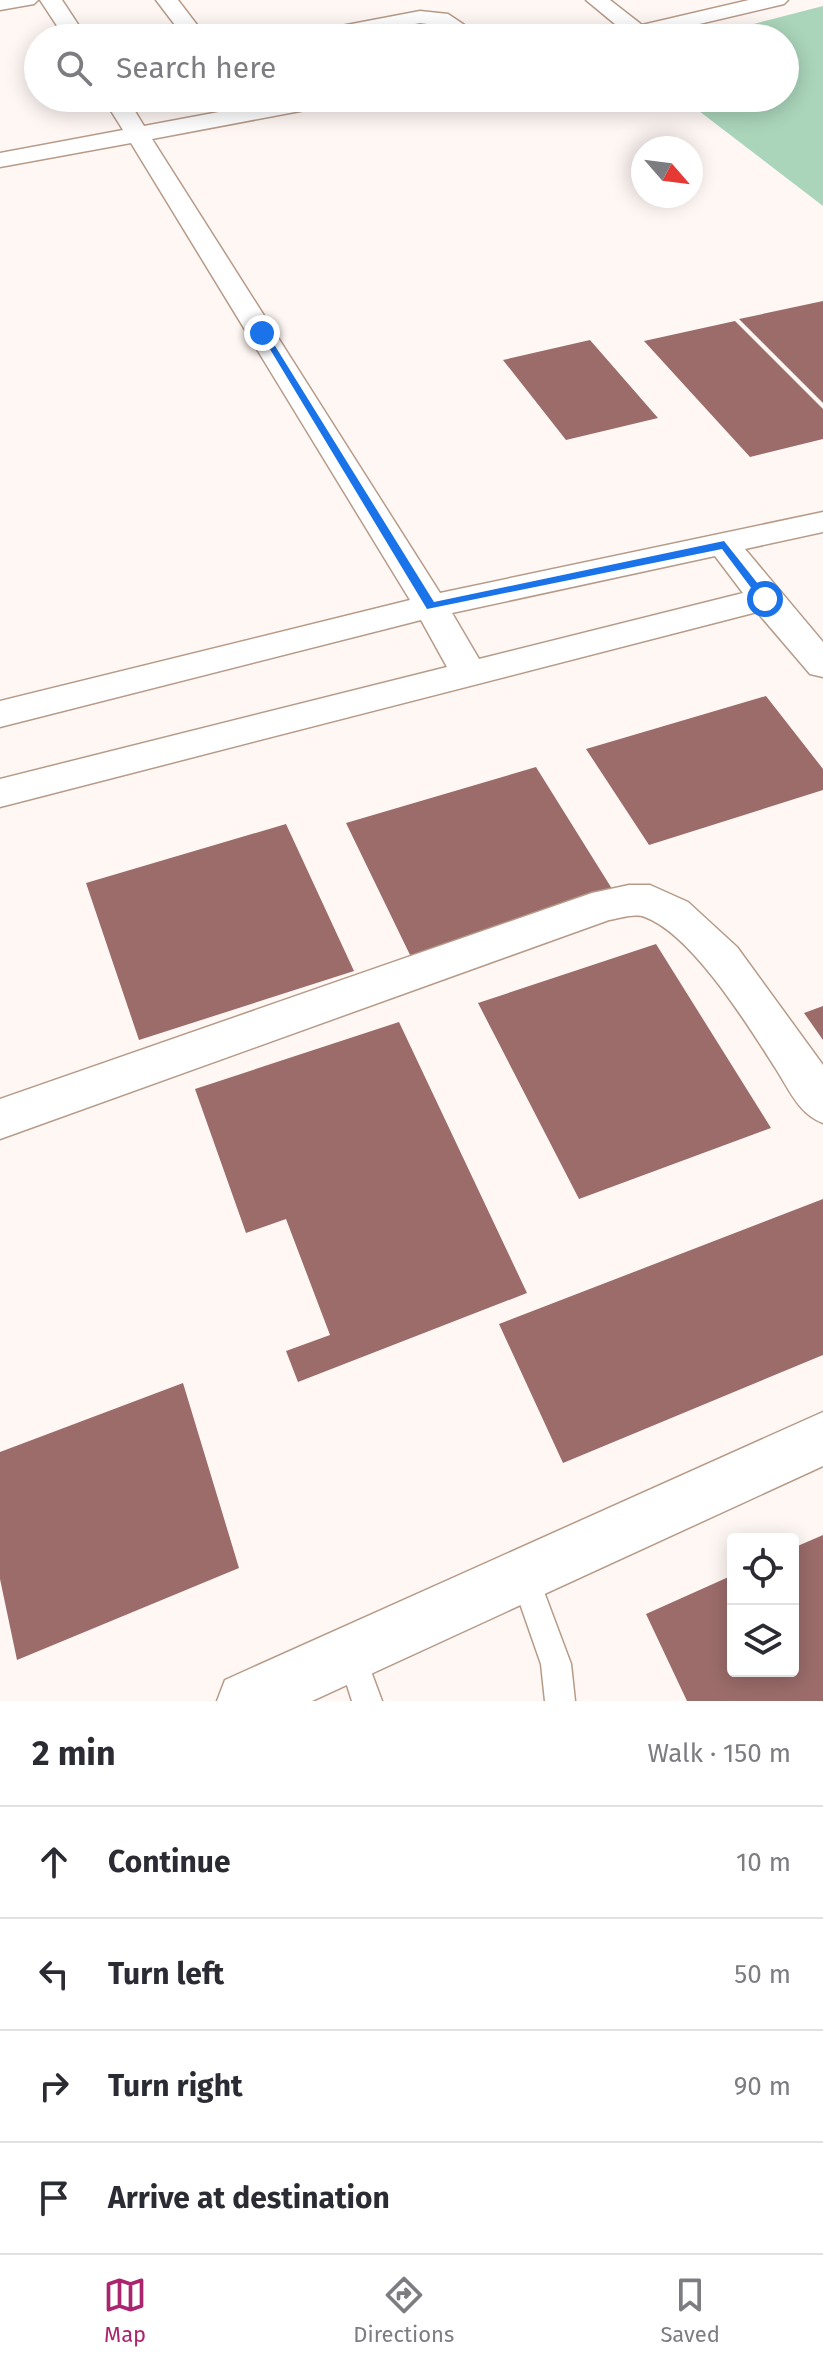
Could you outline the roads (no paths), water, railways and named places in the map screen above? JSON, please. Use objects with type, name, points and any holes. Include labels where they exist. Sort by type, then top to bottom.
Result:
[{"type":"street","points":[[0,4],[27,0]]},
{"type":"street","points":[[51,0],[67,24]]},
{"type":"street","points":[[167,0],[185,24]]},
{"type":"street","points":[[597,0],[628,24]]},
{"type":"street","points":[[673,24],[777,0]]},
{"type":"street","points":[[385,24],[420,17],[440,19],[449,24]]},
{"type":"street","points":[[124,112],[431,606],[468,672]]},
{"type":"street","points":[[139,134],[161,112]]},
{"type":"street","points":[[0,160],[257,112]]},
{"type":"street","points":[[0,714],[431,606],[823,522]]},
{"type":"street","points":[[724,545],[765,599],[823,665]]},
{"type":"street","points":[[0,793],[765,599]]},
{"type":"street","points":[[0,1119],[607,904],[647,900],[678,914],[743,984],[823,1103]]},
{"type":"street","points":[[246,1701],[359,1678],[524,1574],[823,1439]]},
{"type":"lane","points":[[524,1574],[556,1664],[560,1701]]}]
